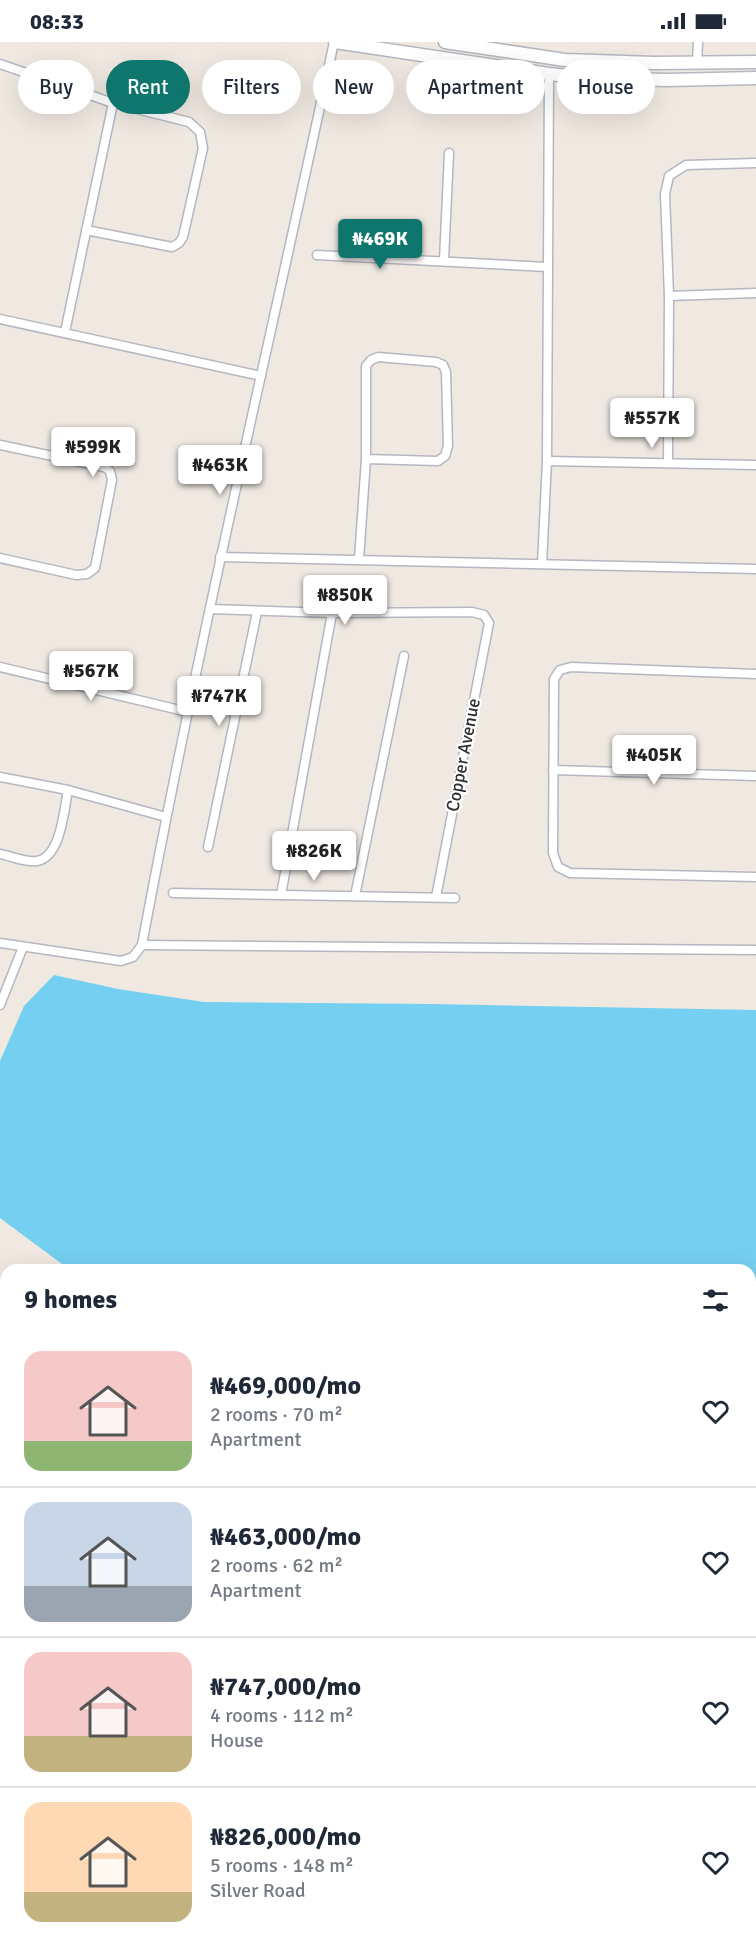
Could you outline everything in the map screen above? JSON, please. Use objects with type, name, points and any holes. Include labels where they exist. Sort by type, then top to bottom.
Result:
[{"type":"main road","points":[[335,42],[589,78],[656,80],[756,78]]},
{"type":"main road","points":[[445,42],[565,60],[756,62]]},
{"type":"street","points":[[0,944],[121,961],[133,957],[142,945],[220,557],[335,42]]},
{"type":"street","points":[[697,63],[698,42]]},
{"type":"street","points":[[0,64],[106,101]]},
{"type":"street","points":[[542,564],[547,460],[549,74]]},
{"type":"street","points":[[65,333],[111,114]]},
{"type":"street","points":[[86,230],[172,248],[183,237],[203,148],[200,132],[189,122],[157,114]]},
{"type":"street","points":[[444,260],[449,153]]},
{"type":"street","points":[[668,462],[669,296],[665,194],[669,176],[686,165],[756,163]]},
{"type":"street","points":[[317,255],[547,267]]},
{"type":"street","points":[[669,296],[756,293]]},
{"type":"street","points":[[0,319],[261,376]]},
{"type":"street","points":[[359,559],[366,459],[366,366],[378,357],[436,362],[443,365],[446,372],[448,435],[445,456],[438,461],[366,459]]},
{"type":"street","points":[[0,444],[104,467],[110,471],[112,480],[95,568],[87,574],[76,575],[0,558]]},
{"type":"street","points":[[547,460],[756,465]]},
{"type":"street","points":[[220,557],[756,569]]},
{"type":"street","points":[[210,609],[332,613],[281,895]]},
{"type":"street","points":[[207,847],[257,612]]},
{"type":"street","name":"Copper Avenue","points":[[332,613],[472,612],[484,615],[489,623],[436,897]]},
{"type":"street","points":[[355,896],[404,656]]},
{"type":"street","points":[[756,674],[570,667],[560,670],[554,679],[553,770],[553,853],[558,867],[570,873],[756,877]]},
{"type":"street","points":[[0,668],[188,712]]},
{"type":"street","points":[[553,770],[756,776]]},
{"type":"street","points":[[0,777],[68,790],[166,817]]},
{"type":"street","points":[[0,854],[36,862],[47,858],[55,848],[68,790]]},
{"type":"street","points":[[173,893],[455,898]]},
{"type":"street","points":[[142,945],[756,950]]},
{"type":"street","points":[[0,1005],[23,947]]},
{"type":"water","points":[[54,975],[118,989],[204,1002],[756,1010],[756,1264],[62,1264],[0,1218],[0,1061],[24,1006]]}]
